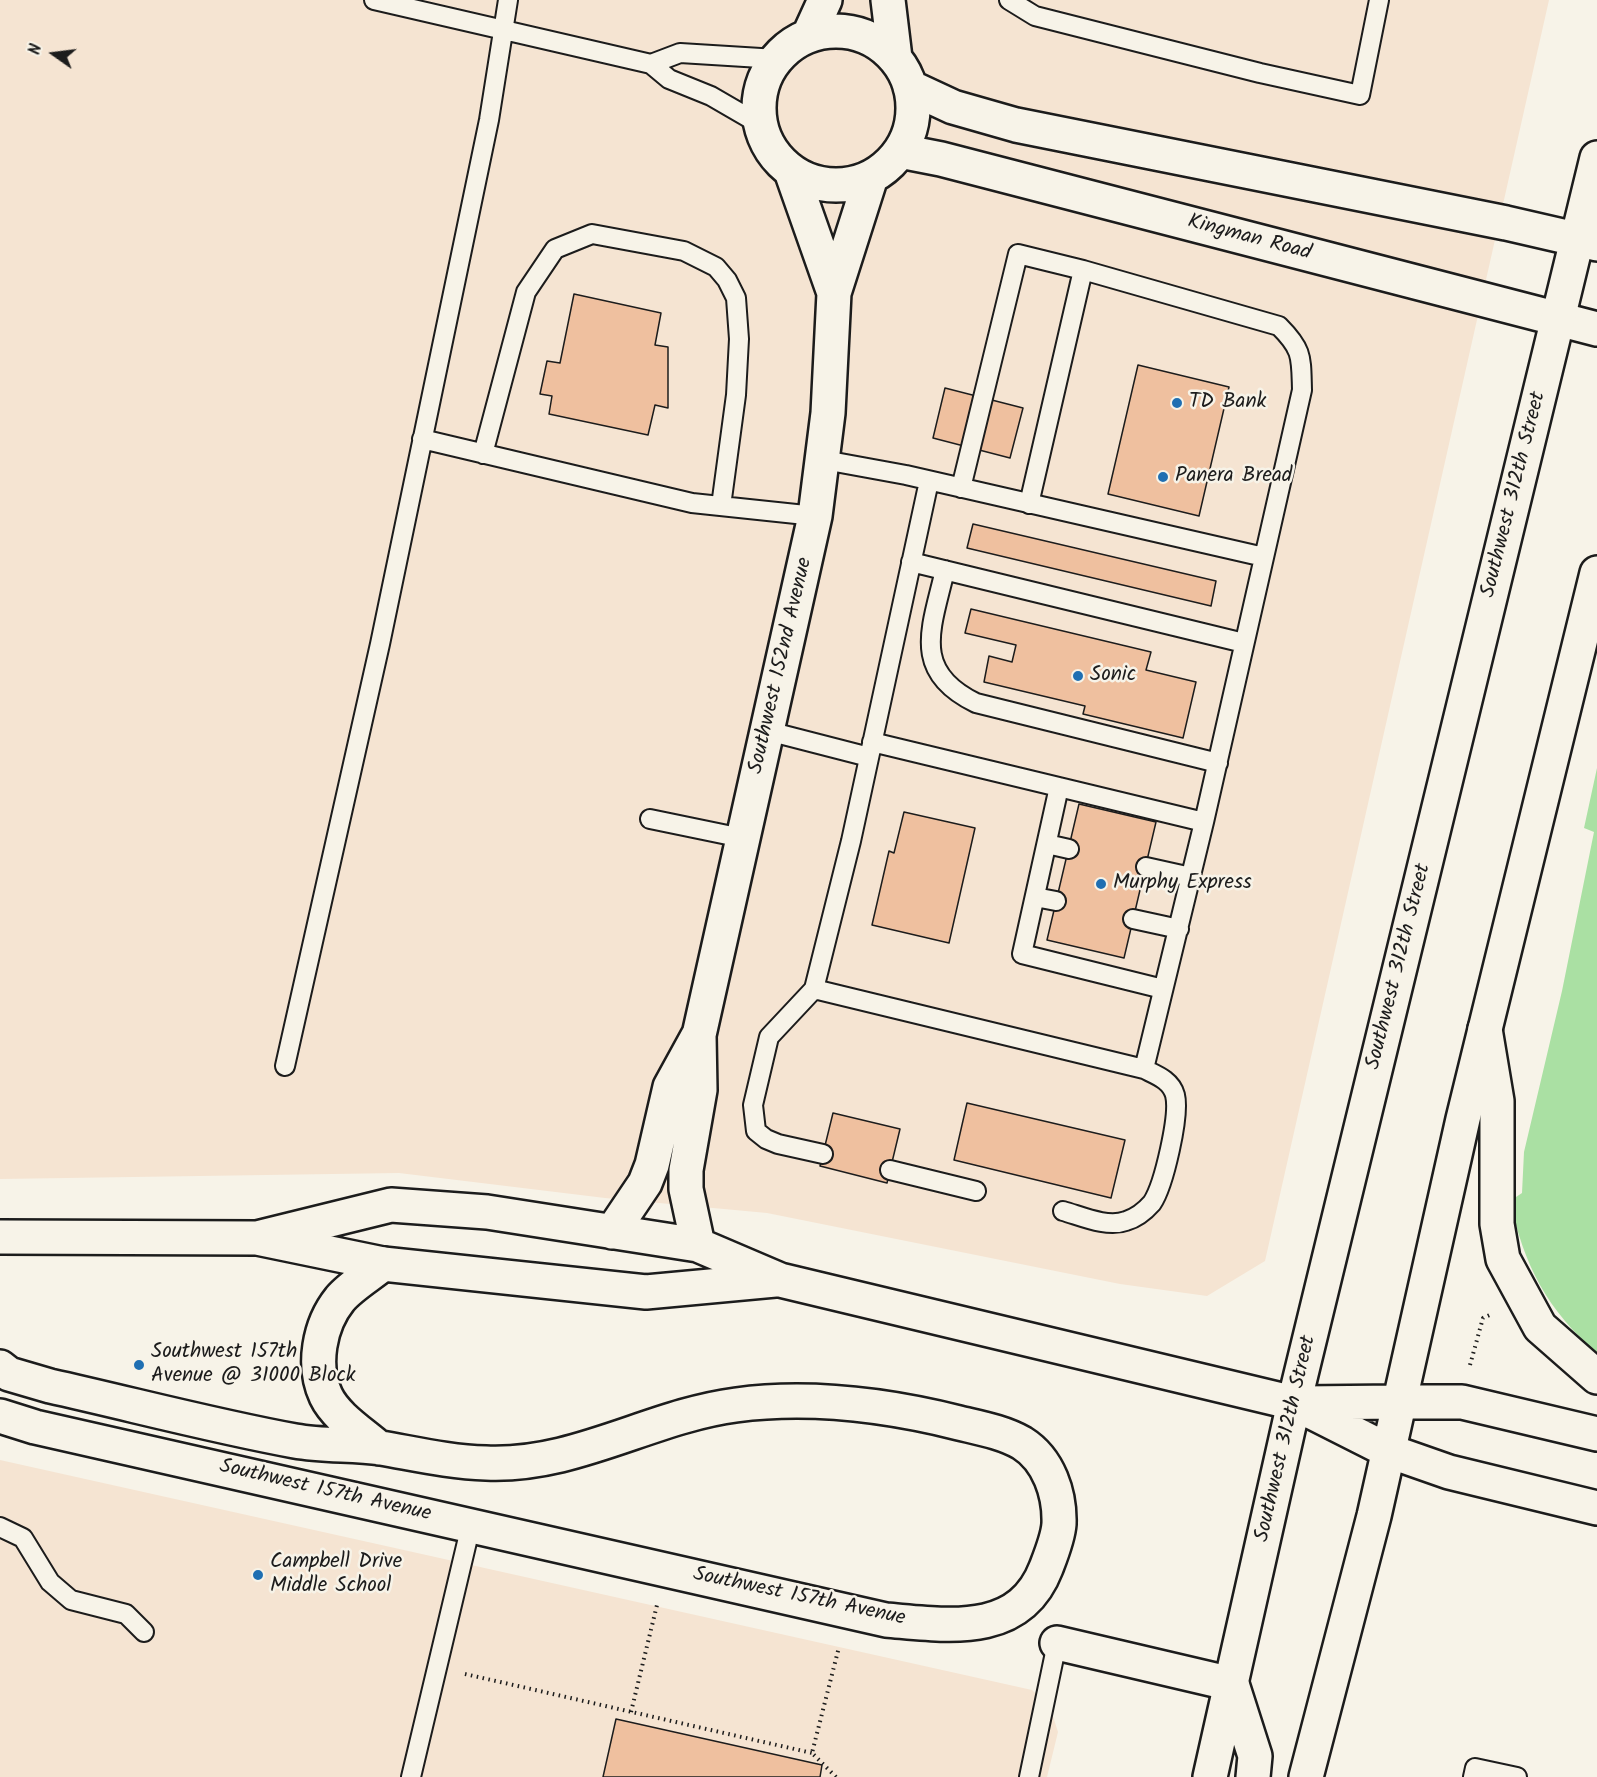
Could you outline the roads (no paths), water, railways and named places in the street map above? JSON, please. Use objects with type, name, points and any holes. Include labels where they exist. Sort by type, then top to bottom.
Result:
[{"type":"main road","points":[[809,35],[825,0]]},
{"type":"main road","points":[[888,0],[895,58]]},
{"type":"main road","points":[[828,31],[864,36],[881,45],[895,58],[910,87],[913,109],[910,131],[900,151],[887,166],[871,177],[851,184],[830,185],[810,181],[791,171],[777,159],[767,143],[761,125],[759,101],[765,79],[777,58],[791,45],[809,35],[828,31]]},
{"type":"main road","points":[[910,87],[953,107],[1016,125],[1588,242]]},
{"type":"main road","name":"Kingman Road","points":[[900,151],[941,159],[1597,329]]},
{"type":"main road","name":"Southwest 312th Street","points":[[1210,1777],[1294,1403],[1559,320],[1588,242],[1597,158]]},
{"type":"main road","name":"Southwest 152nd Avenue","points":[[791,171],[834,293]]},
{"type":"main road","name":"Southwest 152nd Avenue","points":[[698,1245],[686,1189],[686,1170],[689,1142],[700,1090],[699,1035],[815,516],[824,460],[834,293],[871,177]]},
{"type":"main road","points":[[1306,1777],[1389,1451],[1398,1402],[1485,1029],[1597,573]]},
{"type":"main road","points":[[1485,1029],[1497,1101],[1497,1224],[1503,1259],[1540,1327],[1597,1377]]},
{"type":"main road","name":"Southwest 152nd Avenue","points":[[612,1232],[645,1183],[652,1165],[670,1087],[699,1035]]},
{"type":"main road","points":[[257,1238],[391,1205],[487,1212],[698,1245],[780,1280],[1294,1403],[1389,1451],[1449,1472],[1597,1508]]},
{"type":"main road","points":[[0,1237],[257,1238],[383,1264],[645,1292],[780,1280]]},
{"type":"main road","points":[[379,1448],[344,1417],[327,1397],[317,1366],[322,1335],[340,1300],[383,1264]]},
{"type":"main road","name":"Southwest 157th Avenue","points":[[0,1366],[9,1374],[50,1386],[298,1442],[379,1448],[461,1461],[490,1463],[527,1461],[576,1453],[704,1411],[734,1405],[821,1401],[868,1405],[966,1424],[994,1431],[1024,1444],[1046,1466],[1058,1497],[1059,1527],[1040,1584],[1023,1605],[1000,1618],[972,1624],[933,1624],[886,1620],[35,1427],[0,1416]]},
{"type":"main road","points":[[1294,1403],[1462,1402],[1597,1434]]},
{"type":"main road","points":[[1057,1643],[1232,1684],[1255,1756],[1252,1777]]},
{"type":"lane","points":[[374,0],[651,64],[669,79],[711,96],[761,125]]},
{"type":"lane","points":[[285,1066],[489,120],[508,0]]},
{"type":"lane","points":[[1010,0],[1035,16],[1260,73],[1360,95],[1379,0]]},
{"type":"lane","points":[[651,64],[680,53],[777,58]]},
{"type":"lane","points":[[483,454],[526,292],[555,249],[592,234],[684,251],[716,267],[727,280],[736,298],[738,327],[736,395],[721,506]]},
{"type":"lane","points":[[961,488],[1018,254],[1083,270],[1279,326],[1297,344],[1301,362],[1302,390],[1218,763],[1144,1069]]},
{"type":"lane","points":[[1029,504],[1083,270]]},
{"type":"lane","points":[[422,439],[692,504],[815,516]]},
{"type":"lane","points":[[824,460],[961,488],[1264,557]]},
{"type":"lane","points":[[823,1154],[765,1139],[756,1131],[753,1105],[769,1037],[814,989],[871,750],[929,481]]},
{"type":"lane","points":[[911,562],[1244,643]]},
{"type":"lane","points":[[945,570],[930,648],[934,666],[959,695],[976,703],[1218,763]]},
{"type":"lane","points":[[768,731],[1059,788],[1204,822]]},
{"type":"lane","points":[[1059,788],[1022,954],[1163,989]]},
{"type":"lane","points":[[650,819],[742,838]]},
{"type":"lane","points":[[1047,844],[1069,849]]},
{"type":"lane","points":[[1146,867],[1191,877]]},
{"type":"lane","points":[[1035,897],[1056,901]]},
{"type":"lane","points":[[1133,919],[1179,929]]},
{"type":"lane","points":[[814,989],[1144,1069],[1167,1081],[1175,1094],[1176,1113],[1155,1197],[1139,1216],[1124,1222],[1109,1223],[1062,1211]]},
{"type":"lane","points":[[890,1170],[976,1191]]},
{"type":"lane","points":[[411,1777],[471,1526]]},
{"type":"lane","points":[[0,1527],[23,1538],[50,1581],[71,1600],[126,1614],[144,1632]]},
{"type":"lane","points":[[1029,1777],[1057,1643]]},
{"type":"lane","points":[[1473,1777],[1475,1768],[1517,1777]]},
{"type":"place","name":"TD Bank","points":[[1177,403]]},
{"type":"place","name":"Panera Bread","points":[[1163,477]]},
{"type":"place","name":"Sonic","points":[[1078,676]]},
{"type":"place","name":"Murphy Express","points":[[1101,884]]},
{"type":"place","name":"Southwest 157th Avenue @ 31000 Block","points":[[139,1365]]},
{"type":"place","name":"Campbell Drive Middle School","points":[[258,1575]]}]
